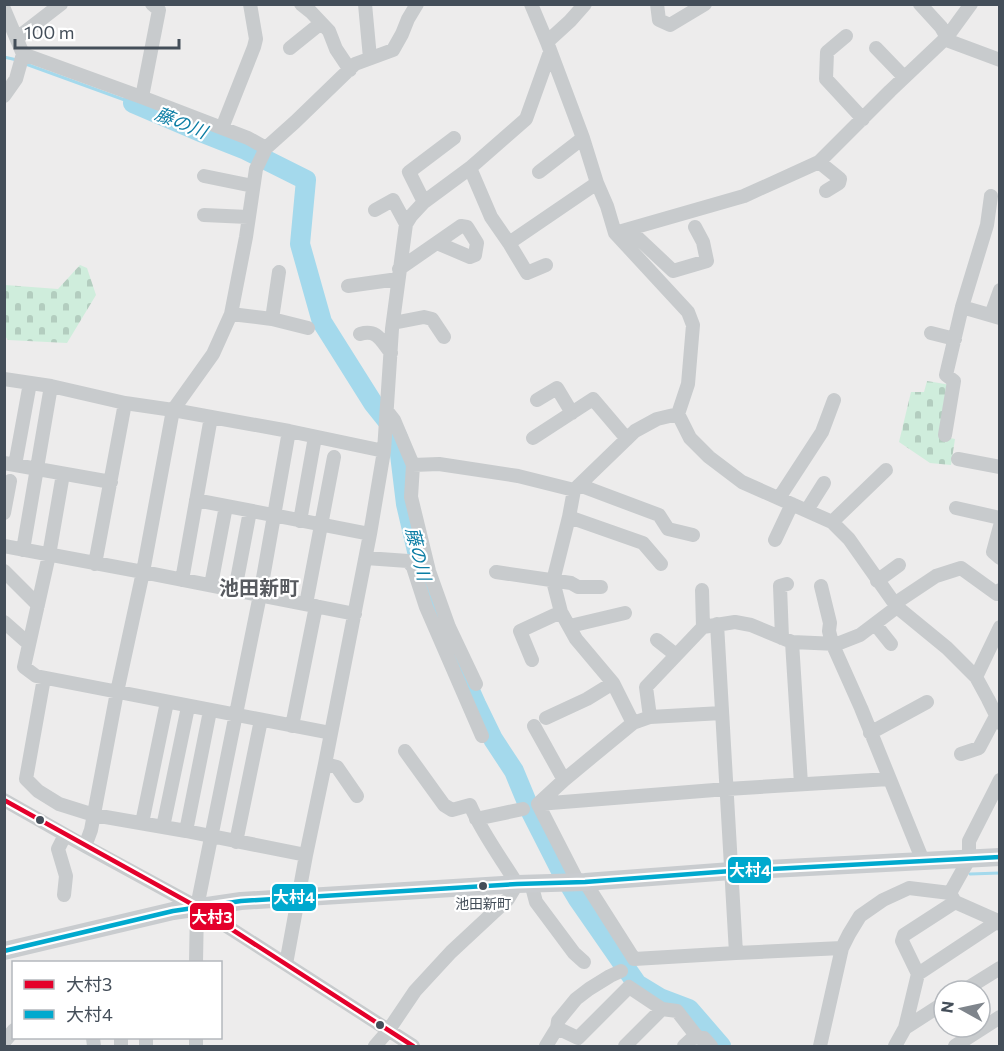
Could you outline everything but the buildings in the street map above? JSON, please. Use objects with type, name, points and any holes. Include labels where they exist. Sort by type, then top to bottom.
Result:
[{"type":"main road","points":[[4,951],[173,911],[241,901],[999,857]]},
{"type":"street","points":[[17,38],[61,4]]},
{"type":"street","points":[[142,97],[159,10],[152,4]]},
{"type":"street","points":[[222,128],[256,39],[250,4]]},
{"type":"street","points":[[301,4],[329,31],[336,49],[350,70]]},
{"type":"street","points":[[365,4],[370,58]]},
{"type":"street","points":[[85,846],[91,830],[173,410],[213,354],[231,314],[256,169],[265,149],[355,64],[393,50],[417,4]]},
{"type":"street","points":[[531,4],[619,237],[688,312],[693,325],[688,384],[678,414],[690,438],[709,457],[742,482],[832,522],[849,538],[896,606],[947,648],[976,677],[998,719],[979,748],[961,754]]},
{"type":"street","points":[[286,964],[366,558],[384,450],[393,323],[406,224],[424,202],[470,168],[526,120],[549,47],[585,4]]},
{"type":"street","points":[[657,4],[659,20],[670,25],[705,4]]},
{"type":"street","points":[[920,4],[941,27],[949,42],[999,60]]},
{"type":"street","points":[[619,237],[744,196],[819,162],[947,37],[971,4]]},
{"type":"street","points":[[4,9],[17,38],[21,60],[16,79],[4,96]]},
{"type":"street","points":[[290,48],[321,22]]},
{"type":"street","points":[[846,36],[827,52],[826,79],[863,119]]},
{"type":"street","points":[[876,48],[904,77]]},
{"type":"street","points":[[21,60],[142,97],[248,138],[265,149]]},
{"type":"street","points":[[424,202],[409,172],[454,138]]},
{"type":"street","points":[[539,172],[583,138]]},
{"type":"street","points":[[819,162],[840,179],[839,183],[826,191]]},
{"type":"street","points":[[470,168],[491,217],[527,273],[546,265]]},
{"type":"street","points":[[204,176],[253,186]]},
{"type":"street","points":[[508,243],[597,183]]},
{"type":"street","points":[[945,435],[954,381],[946,375],[962,307],[987,225],[991,196]]},
{"type":"street","points":[[375,210],[393,200],[406,224]]},
{"type":"street","points":[[204,215],[248,217]]},
{"type":"street","points":[[619,237],[638,238],[673,271],[707,261],[703,242],[695,227]]},
{"type":"street","points":[[348,286],[399,274],[437,243]]},
{"type":"street","points":[[272,319],[279,272]]},
{"type":"street","points":[[962,307],[995,316],[999,290]]},
{"type":"street","points":[[231,314],[272,319],[308,328]]},
{"type":"street","points":[[393,323],[424,317],[432,319],[444,337]]},
{"type":"street","points":[[360,334],[369,331],[376,334],[391,353]]},
{"type":"street","points":[[931,333],[955,339]]},
{"type":"street","points":[[4,379],[384,450]]},
{"type":"street","points":[[30,383],[10,464],[111,482]]},
{"type":"street","points":[[23,550],[51,386]]},
{"type":"street","points":[[537,400],[557,388],[572,413]]},
{"type":"street","points":[[533,438],[593,399],[627,439]]},
{"type":"street","points":[[775,540],[786,501],[822,432],[834,400]]},
{"type":"street","points":[[95,564],[125,403]]},
{"type":"street","points":[[387,411],[394,420],[413,465],[411,497],[429,571],[450,627],[476,684]]},
{"type":"street","points":[[633,723],[613,683],[576,639],[561,612],[554,580],[576,488],[635,431],[657,419],[678,414]]},
{"type":"street","points":[[182,580],[211,417]]},
{"type":"street","points":[[196,961],[197,907],[260,595],[288,431]]},
{"type":"street","points":[[300,520],[315,437]]},
{"type":"street","points":[[292,726],[334,457]]},
{"type":"street","points":[[958,459],[999,467]]},
{"type":"street","points":[[413,465],[450,465],[576,488],[659,515],[668,529],[693,535]]},
{"type":"street","points":[[832,522],[886,470]]},
{"type":"street","points":[[63,474],[49,555],[24,667],[36,676],[44,678],[331,733]]},
{"type":"street","points":[[4,513],[10,481]]},
{"type":"street","points":[[807,510],[824,483]]},
{"type":"street","points":[[196,500],[370,534]]},
{"type":"street","points":[[211,585],[226,506]]},
{"type":"street","points":[[956,508],[999,518]]},
{"type":"street","points":[[235,590],[250,511]]},
{"type":"street","points":[[569,517],[643,543],[661,564]]},
{"type":"street","points":[[999,526],[993,552],[999,558]]},
{"type":"street","points":[[4,546],[355,614]]},
{"type":"street","points":[[366,558],[408,561],[413,567],[426,607],[482,736]]},
{"type":"street","points":[[877,581],[899,566]]},
{"type":"street","points":[[650,717],[646,687],[710,625],[735,622],[751,625],[787,640],[837,644],[860,635],[936,576],[961,568],[997,594],[999,591]]},
{"type":"street","points":[[4,571],[38,605]]},
{"type":"street","points":[[496,572],[571,583],[578,587],[601,587]]},
{"type":"street","points":[[788,584],[780,586],[801,784]]},
{"type":"street","points":[[821,586],[830,623],[832,643],[923,861]]},
{"type":"street","points":[[702,590],[710,625],[722,713],[736,953]]},
{"type":"street","points":[[532,660],[520,631],[561,612]]},
{"type":"street","points":[[570,626],[625,613]]},
{"type":"street","points":[[4,622],[29,644]]},
{"type":"street","points":[[874,624],[891,644]]},
{"type":"street","points":[[976,677],[999,627]]},
{"type":"street","points":[[657,640],[676,656]]},
{"type":"street","points":[[44,678],[26,779],[38,791],[58,804],[94,815],[306,855]]},
{"type":"street","points":[[546,718],[587,699],[613,683]]},
{"type":"street","points":[[142,823],[167,702]]},
{"type":"street","points":[[870,733],[927,702]]},
{"type":"street","points":[[163,827],[188,707]]},
{"type":"street","points":[[186,831],[210,711]]},
{"type":"street","points":[[538,804],[633,723],[650,717],[722,713]]},
{"type":"street","points":[[236,842],[261,720]]},
{"type":"street","points":[[534,726],[564,780]]},
{"type":"street","points":[[405,751],[444,805],[452,810],[470,805],[476,819],[530,884],[536,902],[566,953],[584,962]]},
{"type":"street","points":[[325,764],[338,767],[357,796]]},
{"type":"street","points":[[538,804],[889,779]]},
{"type":"street","points":[[895,1047],[904,1028],[918,974],[902,941],[904,935],[953,898],[969,859],[969,841],[999,780]]},
{"type":"street","points":[[6,803],[197,907],[413,1047]]},
{"type":"street","points":[[538,804],[580,882],[634,959],[842,948]]},
{"type":"street","points":[[476,819],[523,809]]},
{"type":"street","points":[[64,895],[66,876],[58,849],[65,835]]},
{"type":"street","points":[[969,859],[999,863]]},
{"type":"street","points":[[375,1047],[415,991],[458,945],[508,898],[530,884]]},
{"type":"street","points":[[820,1047],[842,948],[860,916],[882,900],[909,888],[953,898],[999,922],[918,974]]},
{"type":"street","points":[[982,979],[999,968]]},
{"type":"street","points":[[546,1047],[557,1028],[558,1021],[576,999],[588,988],[621,971]]},
{"type":"street","points":[[557,1028],[578,1038],[629,987],[662,1009],[677,1011],[698,1038],[704,1038],[711,1047]]},
{"type":"street","points":[[625,1047],[662,1009]]},
{"type":"street","points":[[904,1028],[932,1010]]},
{"type":"street","points":[[960,1045],[999,1017]]},
{"type":"street","points":[[684,1047],[696,1035]]},
{"type":"green space","points":[[80,265],[87,268],[96,295],[67,343],[8,340],[5,336],[5,285],[58,289]]},
{"type":"green space","points":[[927,381],[951,385],[941,436],[955,439],[951,465],[930,463],[899,442],[911,392],[924,392]]},
{"type":"waterway","points":[[4,57],[17,60]]},
{"type":"waterway","points":[[23,63],[133,103]]},
{"type":"waterway","name":"藤の川","points":[[133,103],[246,150],[306,180],[300,244],[322,322],[398,438],[406,504],[424,581],[476,704],[493,739],[514,771],[531,812],[560,869],[637,984],[660,998],[689,1009],[721,1046]]},
{"type":"waterway","points":[[970,874],[1000,873]]},
{"type":"transit line","name":"大村3","points":[[4,800],[197,907],[413,1046]]},
{"type":"transit line","name":"大村4","points":[[4,951],[173,911],[241,901],[1000,857]]},
{"type":"place","name":"池田新町","points":[[483,886]]},
{"type":"district","name":"池田新町","points":[[259,588]]}]
